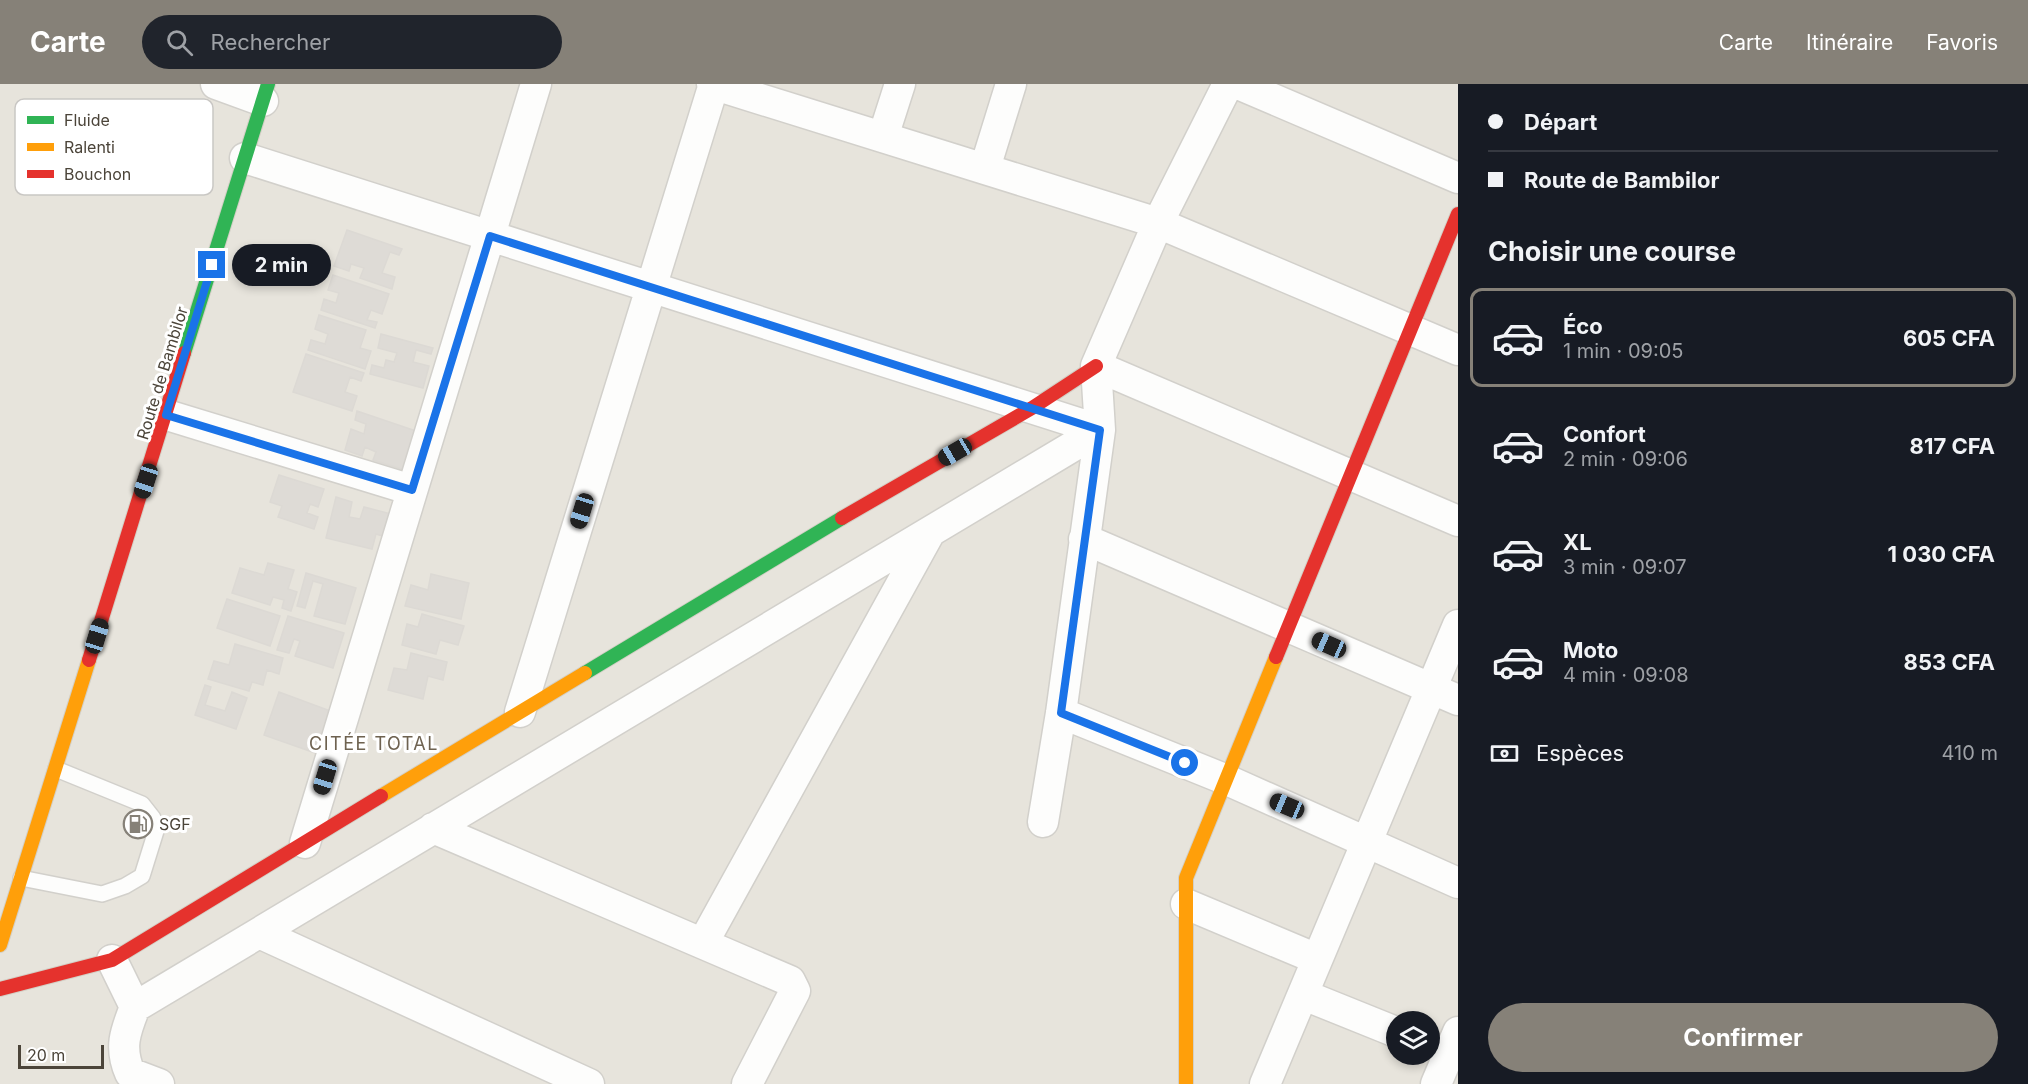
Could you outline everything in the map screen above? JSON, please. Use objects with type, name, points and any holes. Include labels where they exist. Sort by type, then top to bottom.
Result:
[{"type":"street","points":[[216,84],[265,92]]},
{"type":"street","points":[[305,843],[536,84]]},
{"type":"street","points":[[520,712],[713,84],[1158,223],[1458,350]]},
{"type":"street","points":[[884,137],[900,84]]},
{"type":"street","points":[[985,168],[1011,84]]},
{"type":"street","points":[[1043,822],[1061,713],[1100,430],[1096,366],[1158,223],[1228,84]]},
{"type":"street","points":[[1238,84],[1458,178]]},
{"type":"street","name":"Route de Bambilor","points":[[0,945],[265,92]]},
{"type":"street","points":[[245,158],[1100,430]]},
{"type":"street","points":[[1186,1084],[1186,878],[1458,214]]},
{"type":"street","points":[[0,989],[112,960],[803,540],[1032,408],[1096,366]]},
{"type":"street","points":[[1096,366],[1458,521]]},
{"type":"street","points":[[166,415],[412,490]]},
{"type":"street","points":[[159,1084],[130,1073],[123,1056],[123,1036],[135,1007],[1100,430]]},
{"type":"street","points":[[703,943],[930,532]]},
{"type":"street","points":[[1084,539],[1458,700]]},
{"type":"street","points":[[1265,1084],[1458,625]]},
{"type":"street","points":[[1061,713],[1227,780],[1458,883]]},
{"type":"street","points":[[434,828],[703,943],[794,985],[795,991],[747,1084]]},
{"type":"street","points":[[1186,904],[1317,959]]},
{"type":"street","points":[[259,933],[589,1084]]},
{"type":"street","points":[[112,960],[135,1007]]},
{"type":"street","points":[[1304,995],[1386,1028]]},
{"type":"street","points":[[1436,1084],[1449,1047]]},
{"type":"lane","points":[[21,878],[102,894],[125,886],[142,876],[156,831],[153,818],[142,804],[56,769]]},
{"type":"shaded area","points":[[0,84],[1458,84],[1458,1084],[0,1084]]},
{"type":"building","points":[[347,230],[402,249],[399,255],[390,252],[382,273],[395,277],[392,289],[360,278],[364,268],[351,264],[349,271],[334,266]]},
{"type":"building","points":[[333,275],[389,294],[382,314],[371,310],[367,320],[377,322],[375,328],[321,310],[324,299],[336,303],[339,293],[328,290]]},
{"type":"building","points":[[319,315],[366,330],[360,348],[371,351],[365,369],[308,350],[311,340],[325,344],[328,334],[315,329]]},
{"type":"building","points":[[381,334],[433,348],[431,354],[416,350],[413,362],[429,366],[423,388],[370,374],[372,365],[384,368],[386,360],[394,362],[397,353],[378,348]]},
{"type":"building","points":[[306,354],[364,373],[361,381],[350,377],[345,392],[357,396],[352,411],[293,392]]},
{"type":"building","points":[[357,411],[416,431],[405,470],[373,460],[376,452],[365,447],[362,456],[345,450],[351,429],[364,434],[366,424],[355,420]]},
{"type":"building","points":[[279,475],[324,489],[318,507],[310,504],[307,513],[318,517],[314,529],[278,517],[282,506],[270,502]]},
{"type":"building","points":[[336,497],[352,502],[349,517],[360,519],[364,507],[395,515],[389,538],[376,534],[372,549],[326,538]]},
{"type":"building","points":[[268,563],[294,570],[288,589],[297,592],[291,611],[282,608],[284,600],[273,597],[270,605],[232,593],[240,568],[264,575]]},
{"type":"building","points":[[306,573],[356,588],[345,624],[314,616],[323,584],[313,581],[305,608],[297,606]]},
{"type":"building","points":[[431,574],[469,583],[461,619],[405,606],[411,585],[428,590]]},
{"type":"building","points":[[227,599],[280,616],[270,646],[217,628]]},
{"type":"building","points":[[422,614],[464,626],[458,645],[440,640],[436,654],[402,645],[407,624],[418,627]]},
{"type":"building","points":[[288,616],[344,633],[333,668],[295,656],[300,641],[294,639],[289,653],[277,650]]},
{"type":"building","points":[[235,644],[283,658],[279,674],[267,670],[263,685],[252,682],[249,691],[208,679],[214,661],[229,665]]},
{"type":"building","points":[[411,653],[447,662],[443,680],[428,676],[423,699],[388,690],[394,668],[407,670]]},
{"type":"building","points":[[205,685],[211,687],[205,705],[225,711],[232,692],[247,698],[236,729],[195,715]]},
{"type":"building","points":[[279,692],[333,712],[318,754],[264,735]]},
{"type":"traffic: fast","points":[[184,353],[268,84]]},
{"type":"traffic: fast","points":[[585,673],[842,518]]},
{"type":"traffic: slow","points":[[1186,1084],[1186,878],[1276,657]]},
{"type":"traffic: slow","points":[[0,945],[89,660]]},
{"type":"traffic: slow","points":[[381,796],[585,673]]},
{"type":"traffic: jam","points":[[1276,657],[1458,214]]},
{"type":"traffic: jam","points":[[89,660],[184,353]]},
{"type":"traffic: jam","points":[[842,518],[1032,408],[1096,366]]},
{"type":"traffic: jam","points":[[0,989],[112,960],[381,796]]},
{"type":"place","name":"SGF","points":[[138,824]]},
{"type":"district","name":"CITÉE TOTAL","points":[[374,744]]},
{"type":"route","points":[[212,265],[166,415],[412,490],[490,236],[1100,430],[1061,713],[1185,763]]}]
